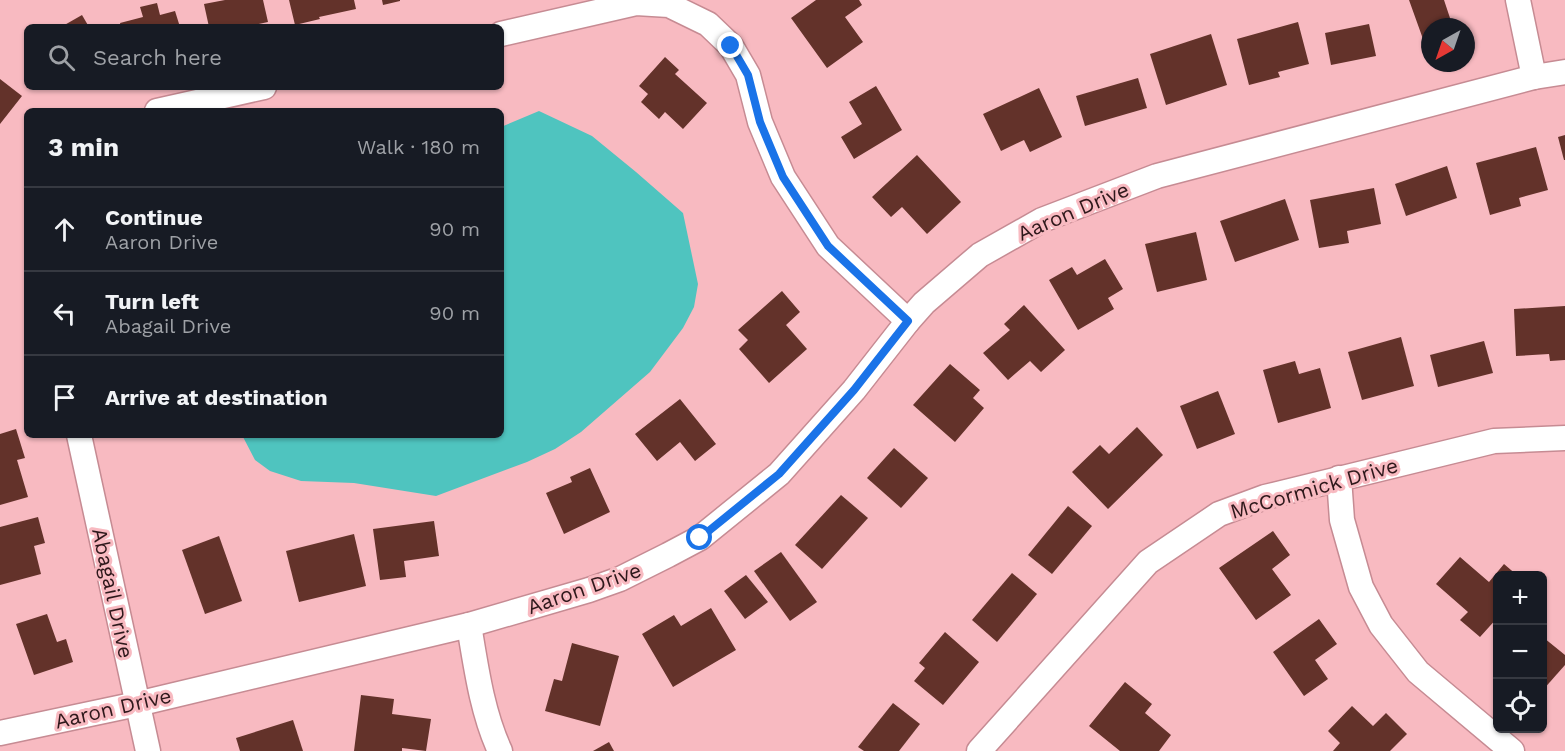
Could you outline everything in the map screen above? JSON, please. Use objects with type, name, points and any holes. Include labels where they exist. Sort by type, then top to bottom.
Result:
[{"type":"street","points":[[1518,0],[1534,77]]},
{"type":"street","points":[[504,33],[636,3],[669,5],[708,24],[731,46],[748,75],[760,122],[783,177],[828,246],[908,321]]},
{"type":"street","name":"Aaron Drive","points":[[0,733],[137,704],[469,625],[620,579],[700,538],[779,474],[854,390],[924,303],[980,255],[1041,220],[1157,176],[1534,77],[1565,72]]},
{"type":"street","points":[[170,108],[251,90]]},
{"type":"street","name":"Abagail Drive","points":[[80,438],[148,751]]},
{"type":"street","name":"McCormick Drive","points":[[988,748],[1148,562],[1220,514],[1265,497],[1494,441],[1565,438]]},
{"type":"street","points":[[1339,478],[1342,520],[1361,587],[1381,625],[1418,672],[1512,751]]},
{"type":"street","points":[[469,625],[480,689],[500,751]]},
{"type":"water","points":[[539,111],[592,136],[683,213],[698,284],[694,307],[683,328],[650,372],[581,432],[555,449],[527,462],[436,496],[354,483],[301,481],[270,471],[255,460],[244,438],[504,438],[504,126]]},
{"type":"building","points":[[225,0],[263,0],[268,22],[208,24],[204,4]]},
{"type":"building","points":[[289,0],[354,0],[356,9],[295,24]]},
{"type":"building","points":[[382,0],[400,0],[400,1],[383,5]]},
{"type":"building","points":[[816,0],[859,0],[862,5],[845,17],[863,42],[827,68],[791,18]]},
{"type":"building","points":[[1409,0],[1444,0],[1450,18],[1421,18],[1421,33]]},
{"type":"building","points":[[157,3],[160,15],[175,11],[179,24],[120,24],[143,17],[140,7]]},
{"type":"building","points":[[82,15],[87,24],[66,24]]},
{"type":"building","points":[[1298,22],[1309,64],[1278,72],[1280,77],[1249,85],[1237,39]]},
{"type":"building","points":[[1369,24],[1376,56],[1331,65],[1325,33]]},
{"type":"building","points":[[1211,34],[1227,85],[1166,105],[1150,54]]},
{"type":"building","points":[[665,57],[679,70],[675,74],[707,103],[683,129],[665,112],[659,119],[641,102],[648,94],[639,86]]},
{"type":"building","points":[[1138,78],[1147,108],[1085,126],[1076,96]]},
{"type":"building","points":[[0,79],[22,96],[0,124]]},
{"type":"building","points":[[876,86],[902,130],[854,159],[841,137],[862,124],[849,102]]},
{"type":"building","points":[[1039,88],[1062,137],[1030,152],[1024,140],[1001,151],[983,114]]},
{"type":"building","points":[[1565,135],[1565,160],[1564,160],[1558,137]]},
{"type":"building","points":[[1536,147],[1548,190],[1519,198],[1521,206],[1490,215],[1476,163]]},
{"type":"building","points":[[917,155],[961,202],[927,234],[902,207],[891,217],[872,197]]},
{"type":"building","points":[[1447,166],[1457,198],[1406,216],[1395,184]]},
{"type":"building","points":[[1374,188],[1381,224],[1347,231],[1349,243],[1319,248],[1310,200]]},
{"type":"building","points":[[1285,199],[1299,240],[1235,262],[1220,221]]},
{"type":"building","points":[[1196,232],[1207,280],[1157,292],[1145,244]]},
{"type":"building","points":[[1105,259],[1123,289],[1108,298],[1114,309],[1078,330],[1049,280],[1072,267],[1077,275]]},
{"type":"building","points":[[782,291],[800,312],[786,325],[807,349],[769,383],[739,349],[748,340],[738,330]]},
{"type":"building","points":[[1024,305],[1065,350],[1041,372],[1030,361],[1008,380],[983,353],[1010,330],[1004,324]]},
{"type":"building","points":[[1565,306],[1565,360],[1550,361],[1549,354],[1516,356],[1514,309]]},
{"type":"building","points":[[1401,337],[1414,386],[1362,400],[1348,352]]},
{"type":"building","points":[[1484,341],[1493,373],[1438,387],[1430,355]]},
{"type":"building","points":[[1295,361],[1299,374],[1320,368],[1331,408],[1278,423],[1263,370]]},
{"type":"building","points":[[950,364],[980,390],[973,398],[984,408],[955,442],[913,405]]},
{"type":"building","points":[[1218,391],[1235,434],[1197,449],[1180,406]]},
{"type":"building","points":[[680,399],[716,444],[695,461],[680,442],[657,461],[635,434]]},
{"type":"building","points":[[1137,427],[1163,455],[1108,509],[1072,472],[1100,445],[1109,454]]},
{"type":"building","points":[[16,429],[25,458],[17,460],[28,497],[0,505],[0,434]]},
{"type":"building","points":[[894,448],[928,478],[901,508],[867,478]]},
{"type":"building","points":[[590,468],[610,512],[564,534],[546,493],[572,482],[570,477]]},
{"type":"building","points":[[841,495],[868,518],[822,569],[795,545]]},
{"type":"building","points":[[1068,506],[1092,526],[1052,574],[1028,555]]},
{"type":"building","points":[[38,517],[45,543],[34,546],[41,574],[0,585],[0,527]]},
{"type":"building","points":[[434,521],[439,556],[404,561],[406,577],[380,580],[373,529]]},
{"type":"building","points":[[1273,531],[1290,555],[1272,569],[1291,595],[1256,620],[1219,568]]},
{"type":"building","points":[[354,534],[366,586],[299,602],[286,551]]},
{"type":"building","points":[[219,536],[242,601],[205,614],[182,550]]},
{"type":"building","points":[[781,552],[817,602],[790,621],[754,571]]},
{"type":"building","points":[[1460,557],[1489,582],[1493,577],[1493,623],[1480,637],[1460,620],[1468,612],[1436,584]]},
{"type":"building","points":[[1504,564],[1512,571],[1498,571]]},
{"type":"building","points":[[1012,573],[1037,594],[997,642],[972,620]]},
{"type":"building","points":[[746,575],[768,602],[745,619],[724,591]]},
{"type":"building","points":[[711,608],[736,650],[673,687],[642,634],[674,615],[681,626]]},
{"type":"building","points":[[47,614],[57,642],[66,639],[73,662],[34,675],[16,624]]},
{"type":"building","points":[[1319,619],[1337,644],[1315,660],[1328,679],[1304,696],[1273,652]]},
{"type":"building","points":[[945,632],[979,662],[943,705],[914,681],[925,668],[919,663]]},
{"type":"building","points":[[1547,640],[1565,655],[1565,665],[1547,685]]},
{"type":"building","points":[[572,643],[619,656],[600,726],[545,711],[554,679],[562,681]]},
{"type":"building","points":[[1125,682],[1152,704],[1145,713],[1171,735],[1159,751],[1120,751],[1089,726]]},
{"type":"building","points":[[361,695],[394,699],[392,714],[431,719],[426,751],[402,748],[402,751],[354,751]]},
{"type":"building","points":[[893,703],[920,724],[899,751],[864,751],[858,747]]},
{"type":"building","points":[[1352,706],[1373,726],[1386,713],[1407,734],[1390,751],[1333,751],[1340,743],[1328,731]]},
{"type":"building","points":[[293,720],[303,751],[240,751],[236,738]]},
{"type":"building","points":[[609,742],[614,751],[593,751]]},
{"type":"route","points":[[700,538],[779,474],[854,390],[908,321],[828,246],[783,177],[760,122],[748,75],[731,46]]}]
